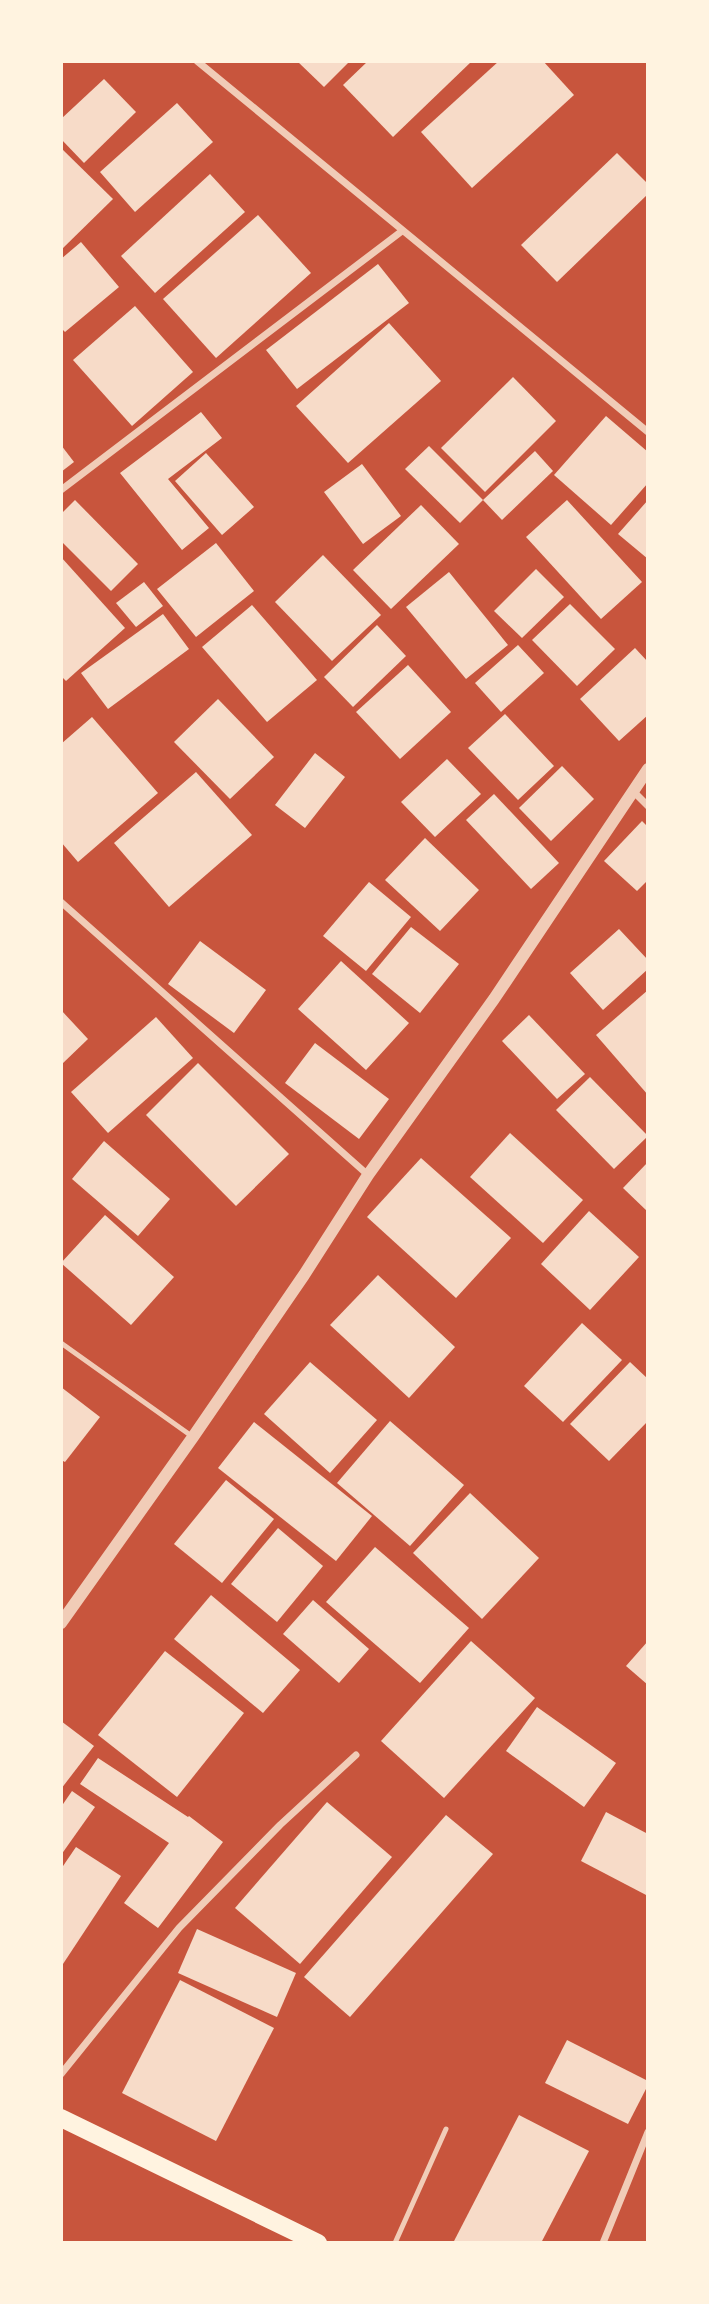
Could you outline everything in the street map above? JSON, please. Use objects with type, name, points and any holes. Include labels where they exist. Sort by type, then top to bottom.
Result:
[{"type":"main road","points":[[61,2118],[318,2243]]},
{"type":"street","points":[[197,61],[648,432]]},
{"type":"street","points":[[61,490],[402,231]]},
{"type":"street","points":[[61,1623],[193,1437],[304,1275],[368,1175],[494,999],[648,769]]},
{"type":"street","points":[[633,791],[648,806]]},
{"type":"street","points":[[61,902],[368,1175]]},
{"type":"street","points":[[61,2074],[179,1928],[280,1825],[356,1755]]},
{"type":"street","points":[[603,2243],[648,2132]]},
{"type":"lane","points":[[61,1343],[193,1437]]},
{"type":"lane","points":[[395,2243],[446,2129]]},
{"type":"building","points":[[297,61],[350,61],[324,87]]},
{"type":"building","points":[[368,61],[472,61],[393,137],[343,85]]},
{"type":"building","points":[[499,61],[543,61],[574,95],[472,188],[421,132]]},
{"type":"building","points":[[104,79],[136,112],[84,163],[61,139],[61,119]]},
{"type":"building","points":[[177,103],[213,142],[135,212],[100,172]]},
{"type":"building","points":[[61,148],[113,199],[61,250]]},
{"type":"building","points":[[617,153],[648,184],[648,194],[557,282],[521,245]]},
{"type":"building","points":[[210,174],[245,212],[155,293],[121,256]]},
{"type":"building","points":[[258,215],[311,273],[216,358],[163,299]]},
{"type":"building","points":[[81,242],[119,287],[65,332],[61,328],[61,259]]},
{"type":"building","points":[[378,264],[409,303],[297,389],[266,350]]},
{"type":"building","points":[[135,306],[193,372],[132,426],[73,360]]},
{"type":"building","points":[[389,323],[441,381],[348,463],[296,406]]},
{"type":"building","points":[[513,377],[556,421],[485,492],[441,448]]},
{"type":"building","points":[[201,412],[222,438],[168,479],[209,528],[182,550],[120,473]]},
{"type":"building","points":[[606,416],[648,452],[648,483],[611,525],[554,475]]},
{"type":"building","points":[[61,445],[74,462],[61,472]]},
{"type":"building","points":[[429,446],[483,500],[460,523],[405,469]]},
{"type":"building","points":[[535,451],[553,471],[502,520],[483,500]]},
{"type":"building","points":[[206,453],[254,507],[222,535],[175,481]]},
{"type":"building","points":[[362,464],[401,516],[363,544],[324,492]]},
{"type":"building","points":[[75,500],[138,564],[111,591],[61,541],[61,514]]},
{"type":"building","points":[[567,500],[642,582],[601,619],[526,537]]},
{"type":"building","points":[[648,500],[648,559],[618,534]]},
{"type":"building","points":[[421,505],[459,544],[391,609],[353,570]]},
{"type":"building","points":[[216,543],[254,591],[196,637],[157,589]]},
{"type":"building","points":[[323,555],[381,615],[332,661],[275,602]]},
{"type":"building","points":[[61,557],[125,628],[66,681],[61,676]]},
{"type":"building","points":[[536,569],[564,597],[522,638],[494,611]]},
{"type":"building","points":[[449,572],[508,645],[466,679],[406,607]]},
{"type":"building","points":[[144,582],[163,606],[136,627],[116,603]]},
{"type":"building","points":[[570,604],[615,649],[577,686],[532,640]]},
{"type":"building","points":[[252,605],[317,680],[267,722],[202,647]]},
{"type":"building","points":[[163,614],[189,649],[108,709],[81,673]]},
{"type":"building","points":[[377,625],[406,656],[353,707],[324,677]]},
{"type":"building","points":[[518,645],[544,673],[501,712],[475,683]]},
{"type":"building","points":[[635,648],[648,662],[648,715],[619,741],[580,699]]},
{"type":"building","points":[[408,665],[451,712],[400,759],[356,712]]},
{"type":"building","points":[[218,699],[274,757],[230,799],[174,742]]},
{"type":"building","points":[[505,714],[554,766],[518,800],[468,748]]},
{"type":"building","points":[[92,717],[158,793],[78,862],[61,842],[61,744]]},
{"type":"building","points":[[315,753],[345,777],[305,828],[275,805]]},
{"type":"building","points":[[447,759],[481,794],[435,837],[401,802]]},
{"type":"building","points":[[562,766],[594,799],[551,841],[519,808]]},
{"type":"building","points":[[196,772],[252,835],[169,907],[114,843]]},
{"type":"building","points":[[494,794],[559,863],[531,889],[466,820]]},
{"type":"building","points":[[642,821],[648,827],[648,880],[637,891],[604,861]]},
{"type":"building","points":[[425,838],[479,890],[440,931],[385,880]]},
{"type":"building","points":[[369,882],[411,917],[366,971],[323,936]]},
{"type":"building","points":[[411,927],[459,964],[420,1013],[372,974]]},
{"type":"building","points":[[619,929],[648,960],[648,969],[603,1010],[570,973]]},
{"type":"building","points":[[200,941],[266,990],[234,1033],[168,984]]},
{"type":"building","points":[[341,961],[409,1023],[366,1070],[298,1009]]},
{"type":"building","points":[[648,990],[648,1095],[596,1035]]},
{"type":"building","points":[[61,1010],[88,1039],[61,1065]]},
{"type":"building","points":[[529,1015],[585,1074],[557,1099],[502,1041]]},
{"type":"building","points":[[156,1017],[193,1058],[108,1133],[71,1092]]},
{"type":"building","points":[[315,1043],[389,1099],[359,1139],[285,1083]]},
{"type":"building","points":[[198,1063],[289,1154],[236,1206],[146,1115]]},
{"type":"building","points":[[590,1077],[648,1136],[614,1169],[556,1110]]},
{"type":"building","points":[[510,1133],[583,1200],[543,1243],[470,1177]]},
{"type":"building","points":[[104,1141],[170,1199],[138,1236],[72,1179]]},
{"type":"building","points":[[421,1158],[511,1238],[456,1298],[367,1217]]},
{"type":"building","points":[[648,1162],[648,1212],[623,1188]]},
{"type":"building","points":[[589,1211],[639,1257],[590,1310],[541,1264]]},
{"type":"building","points":[[105,1215],[174,1277],[131,1325],[61,1263]]},
{"type":"building","points":[[378,1275],[455,1347],[409,1398],[330,1325]]},
{"type":"building","points":[[582,1323],[622,1360],[563,1422],[524,1386]]},
{"type":"building","points":[[310,1362],[377,1420],[330,1473],[264,1414]]},
{"type":"building","points":[[630,1362],[648,1379],[648,1421],[609,1461],[570,1424]]},
{"type":"building","points":[[61,1387],[100,1417],[65,1462],[61,1460]]},
{"type":"building","points":[[390,1421],[464,1485],[410,1546],[337,1483]]},
{"type":"building","points":[[254,1422],[372,1516],[336,1561],[218,1468]]},
{"type":"building","points":[[226,1480],[274,1519],[222,1583],[174,1544]]},
{"type":"building","points":[[470,1493],[539,1558],[482,1619],[413,1553]]},
{"type":"building","points":[[278,1528],[323,1566],[277,1622],[231,1584]]},
{"type":"building","points":[[375,1547],[469,1628],[420,1683],[326,1602]]},
{"type":"building","points":[[211,1595],[300,1670],[263,1713],[174,1639]]},
{"type":"building","points":[[313,1600],[369,1649],[339,1683],[283,1634]]},
{"type":"building","points":[[471,1641],[535,1698],[444,1798],[381,1741]]},
{"type":"building","points":[[648,1641],[648,1685],[626,1666]]},
{"type":"building","points":[[165,1651],[244,1713],[177,1797],[98,1735]]},
{"type":"building","points":[[537,1707],[616,1763],[584,1807],[506,1751]]},
{"type":"building","points":[[61,1721],[94,1746],[61,1789]]},
{"type":"building","points":[[98,1758],[189,1816],[223,1842],[158,1928],[124,1903],[169,1843],[80,1784]]},
{"type":"building","points":[[72,1791],[95,1807],[61,1855],[61,1807]]},
{"type":"building","points":[[327,1802],[392,1857],[300,1964],[235,1908]]},
{"type":"building","points":[[606,1812],[648,1834],[648,1896],[581,1861]]},
{"type":"building","points":[[446,1815],[493,1854],[350,2017],[304,1977]]},
{"type":"building","points":[[76,1847],[121,1876],[61,1967],[61,1869]]},
{"type":"building","points":[[197,1929],[296,1973],[277,2017],[178,1973]]},
{"type":"building","points":[[180,1980],[274,2028],[216,2141],[122,2093]]},
{"type":"building","points":[[567,2040],[648,2081],[628,2124],[545,2083]]},
{"type":"building","points":[[519,2115],[589,2151],[541,2243],[453,2243]]}]
